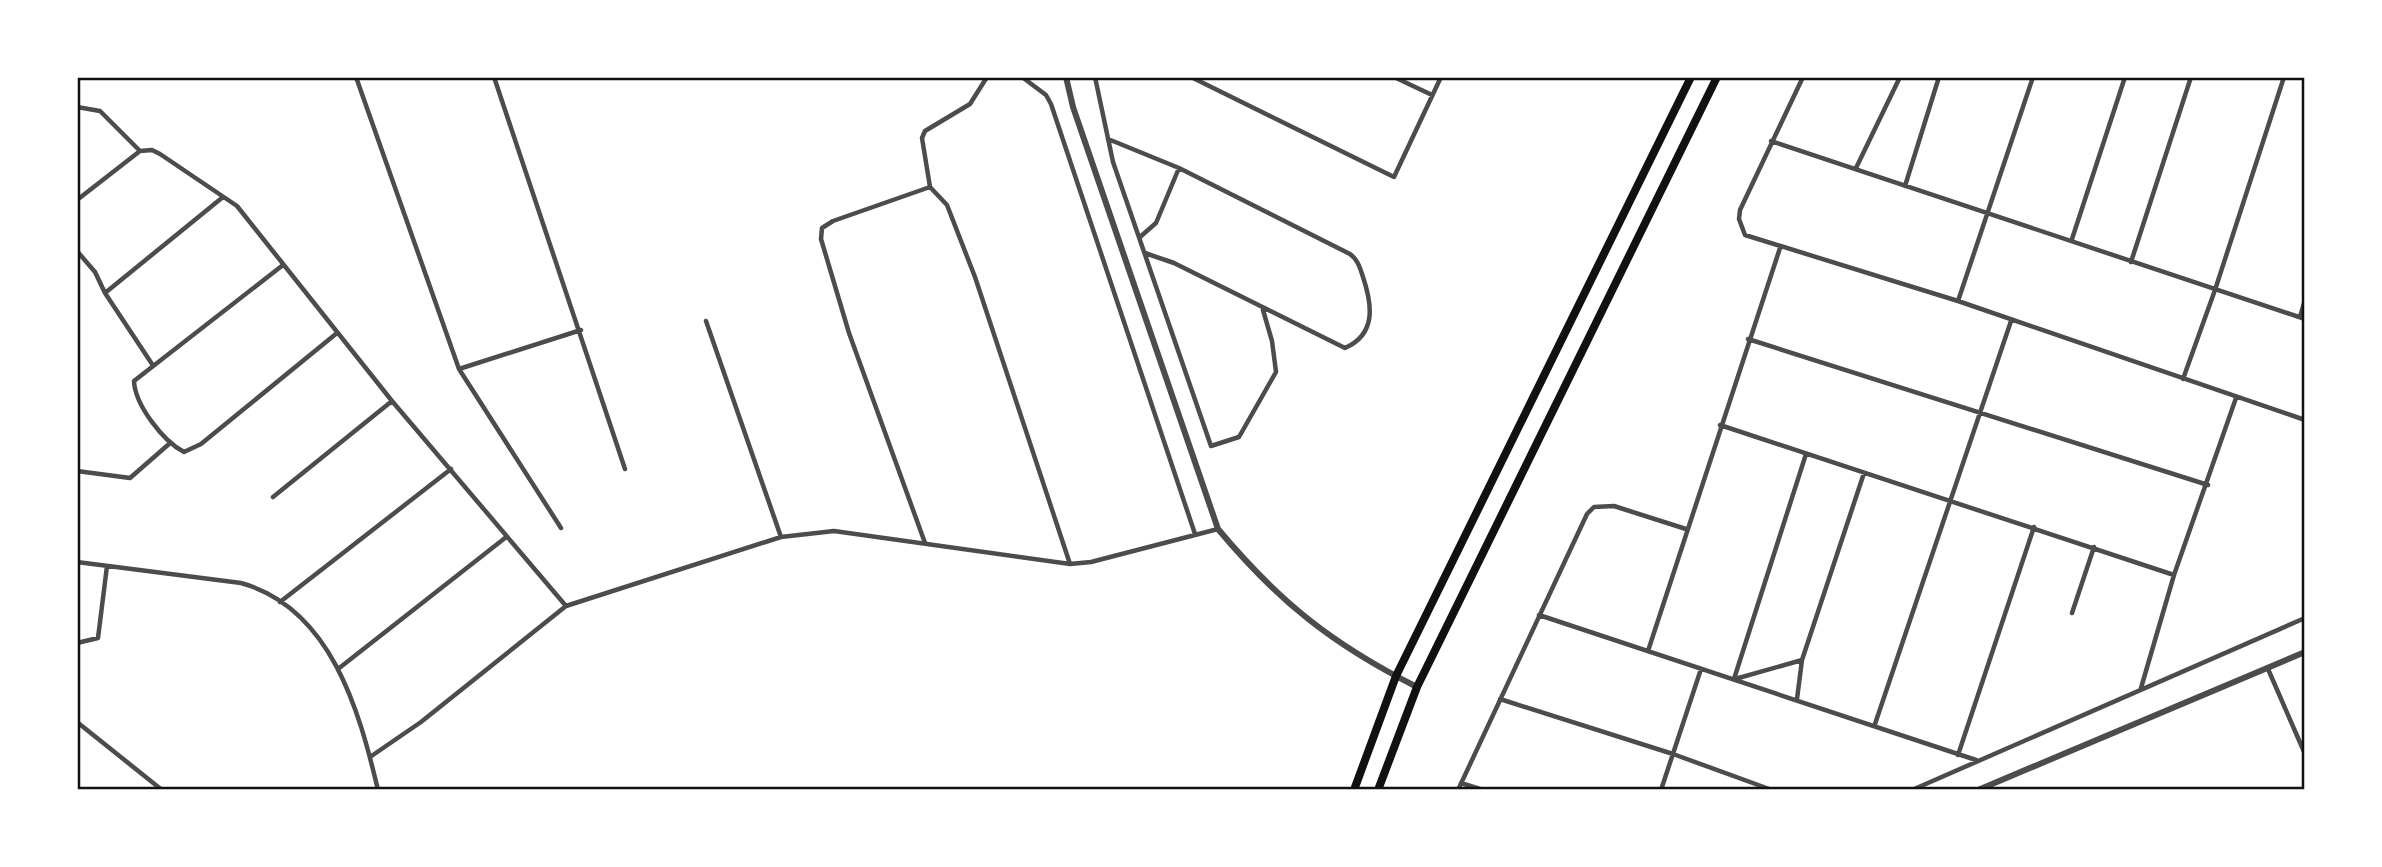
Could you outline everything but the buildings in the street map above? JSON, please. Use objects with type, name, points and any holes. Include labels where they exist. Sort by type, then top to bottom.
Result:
[{"type":"main road","points":[[1354,790],[1396,676],[1691,77]]},
{"type":"main road","points":[[1378,790],[1417,687],[1717,77]]},
{"type":"street","points":[[356,77],[459,369],[561,528]]},
{"type":"street","points":[[494,77],[625,469]]},
{"type":"street","points":[[987,77],[970,104],[925,131],[922,138],[930,187],[947,205],[975,277],[1070,564]]},
{"type":"street","points":[[1023,77],[1046,95],[1051,104],[1195,534]]},
{"type":"street","points":[[1066,77],[1078,120],[1218,529],[1257,576],[1294,609],[1345,648],[1417,687]]},
{"type":"street","points":[[1095,77],[1108,139],[1211,446],[1239,437],[1276,372],[1272,341],[1262,309]]},
{"type":"street","points":[[1191,77],[1394,177],[1441,77]]},
{"type":"street","points":[[1394,77],[1432,95]]},
{"type":"street","points":[[1802,77],[1740,210],[1739,219],[1745,235],[1958,301],[2305,420]]},
{"type":"street","points":[[1856,168],[1900,77]]},
{"type":"street","points":[[1905,186],[1939,77]]},
{"type":"street","points":[[1958,301],[2033,77]]},
{"type":"street","points":[[2072,239],[2125,77]]},
{"type":"street","points":[[2131,262],[2191,77]]},
{"type":"street","points":[[2183,379],[2215,290],[2284,77]]},
{"type":"street","points":[[77,107],[100,111],[140,151]]},
{"type":"street","points":[[1108,139],[1179,168],[1354,256],[1373,307],[1360,337],[1345,348],[1174,263],[1145,253]]},
{"type":"street","points":[[1771,141],[1987,214],[2072,239],[2131,262],[2302,318],[2305,300]]},
{"type":"street","points":[[77,200],[140,151],[152,150],[237,206],[391,401],[451,469],[505,538],[566,606]]},
{"type":"street","points":[[1140,237],[1156,223],[1179,168]]},
{"type":"street","points":[[925,543],[849,333],[821,239],[822,228],[833,221],[930,187]]},
{"type":"street","points":[[105,293],[223,197]]},
{"type":"street","points":[[1648,651],[1780,248]]},
{"type":"street","points":[[77,251],[95,272],[105,293],[152,364]]},
{"type":"street","points":[[283,265],[152,364],[134,381],[134,392],[169,444],[184,452],[201,444],[338,333]]},
{"type":"street","points":[[706,321],[781,537]]},
{"type":"street","points":[[1875,724],[2011,321]]},
{"type":"street","points":[[459,369],[580,330]]},
{"type":"street","points":[[1748,339],[1979,410],[2207,485]]},
{"type":"street","points":[[2141,688],[2174,575],[2236,398]]},
{"type":"street","points":[[273,497],[391,401]]},
{"type":"street","points":[[1720,425],[2174,575]]},
{"type":"street","points":[[77,471],[130,478],[169,444]]},
{"type":"street","points":[[1734,679],[1806,454]]},
{"type":"street","points":[[280,602],[451,469]]},
{"type":"street","points":[[1797,699],[1802,660],[1864,473]]},
{"type":"street","points":[[1458,790],[1581,523],[1594,507],[1614,506],[1686,529]]},
{"type":"street","points":[[1958,755],[2034,527]]},
{"type":"street","points":[[370,758],[421,722],[566,606],[781,537],[834,531],[1070,564],[1091,562],[1218,529]]},
{"type":"street","points":[[338,669],[505,538]]},
{"type":"street","points":[[2072,613],[2094,547]]},
{"type":"street","points":[[77,562],[241,583],[262,590],[280,602],[318,635],[338,669],[370,758],[378,790]]},
{"type":"street","points":[[77,643],[98,638],[107,566]]},
{"type":"street","points":[[1539,615],[1875,724],[1976,761]]},
{"type":"street","points":[[1914,789],[2305,618]]},
{"type":"street","points":[[1978,790],[2305,652]]},
{"type":"street","points":[[1734,679],[1802,660]]},
{"type":"street","points":[[1661,790],[1701,669]]},
{"type":"street","points":[[2268,669],[2305,754]]},
{"type":"street","points":[[1500,699],[1673,754],[1772,790]]},
{"type":"street","points":[[77,722],[162,790]]},
{"type":"street","points":[[1461,783],[1483,790]]}]
